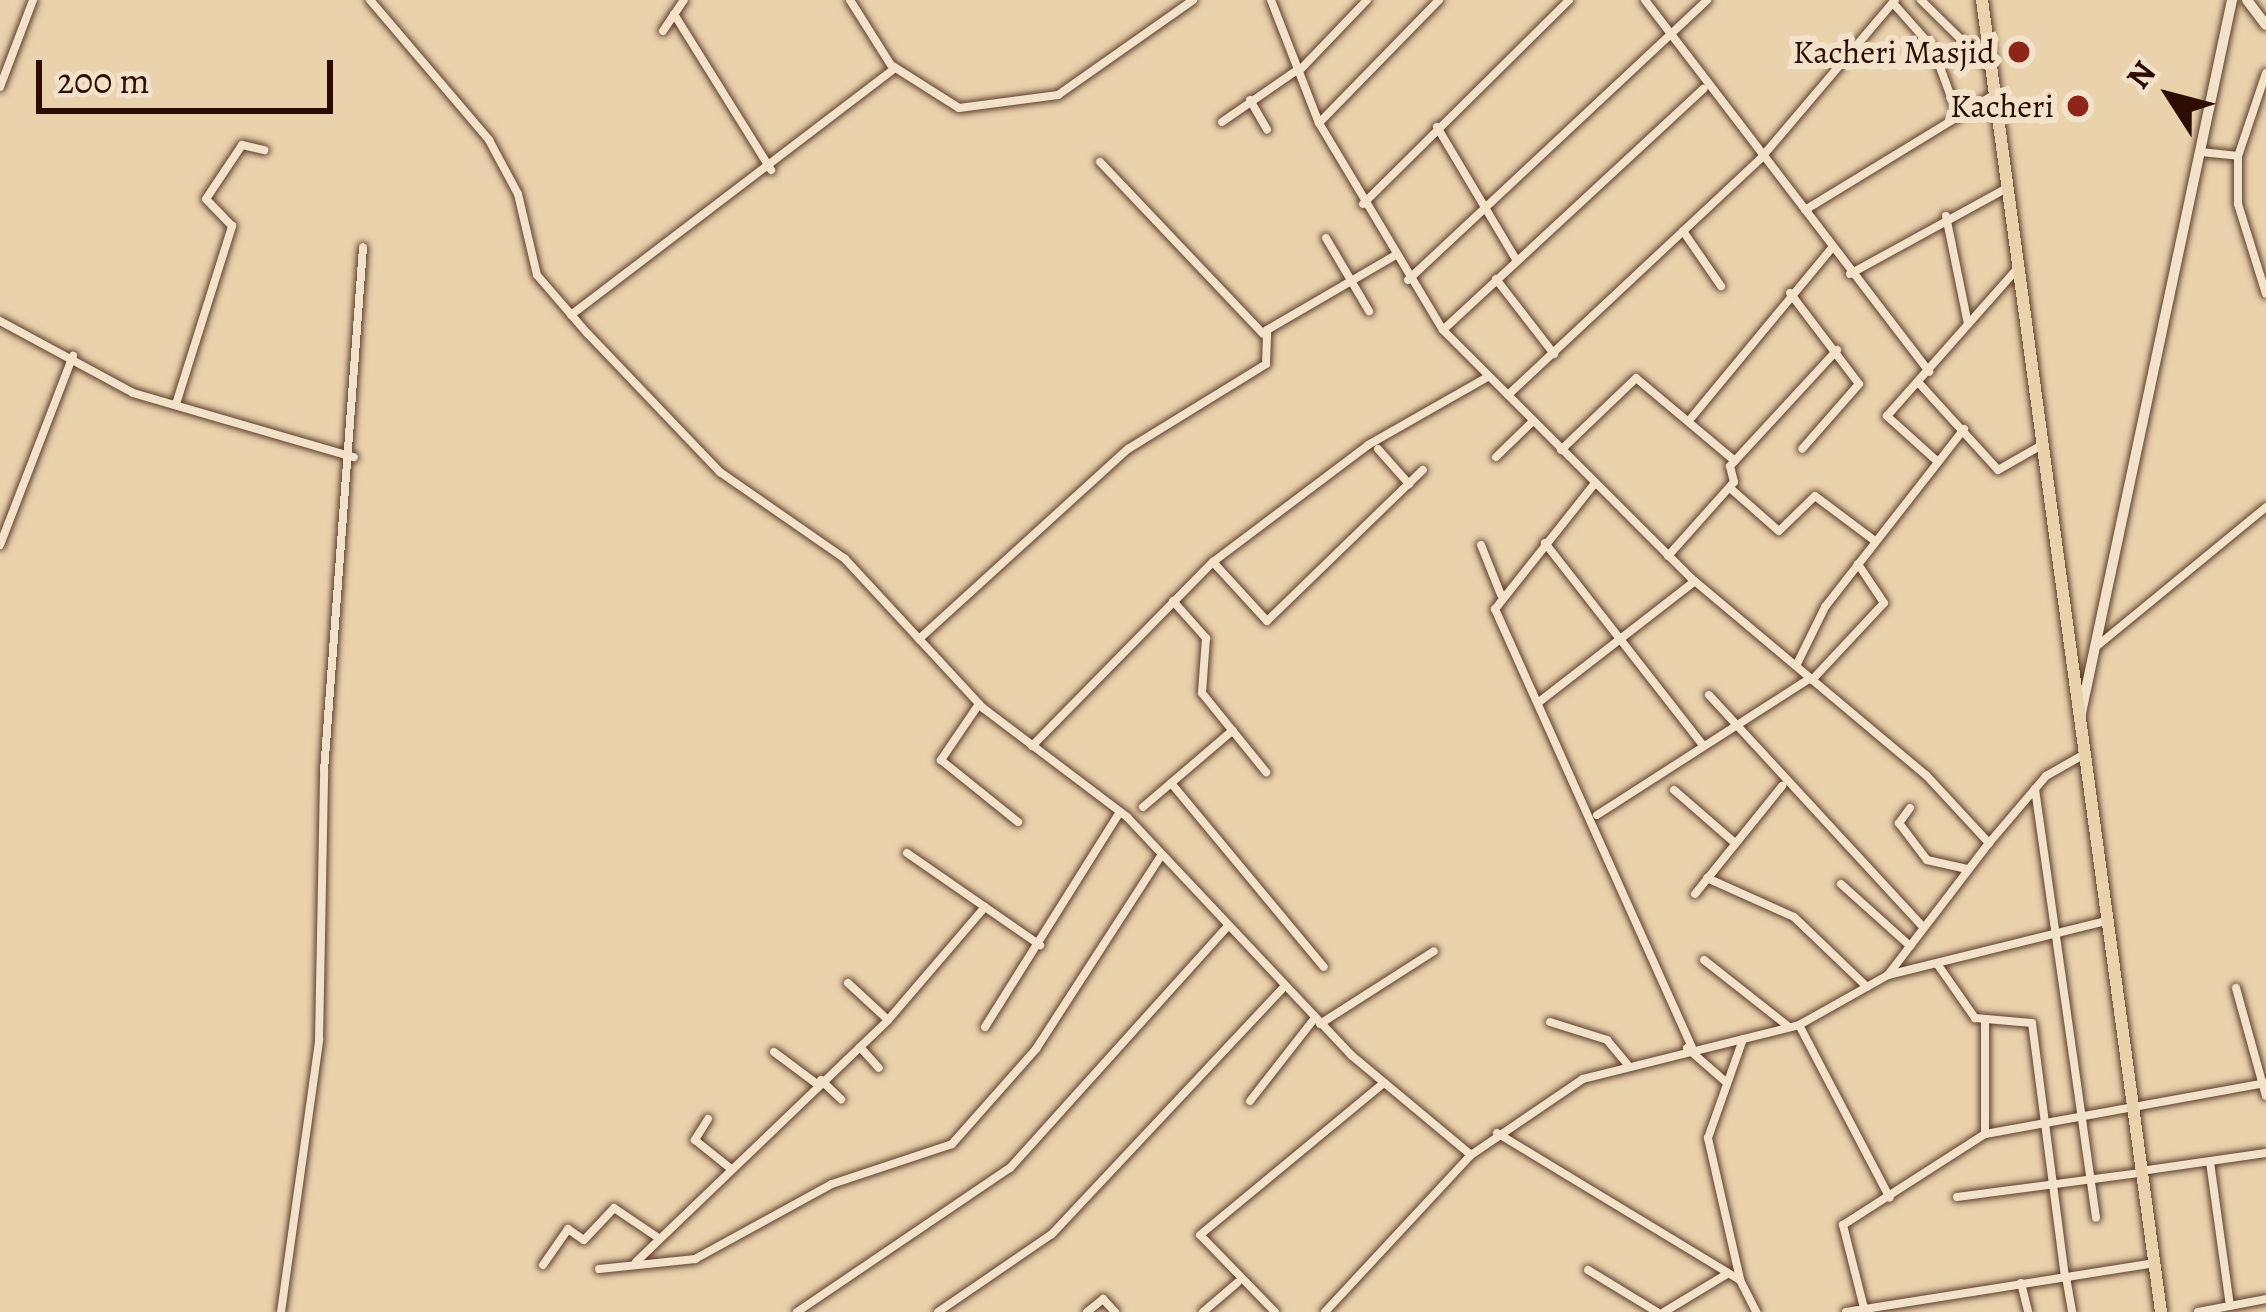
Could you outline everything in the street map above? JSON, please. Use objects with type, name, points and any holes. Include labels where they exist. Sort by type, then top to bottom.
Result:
[{"type":"main road","points":[[1982,0],[2161,1312]]},
{"type":"main road","points":[[2079,722],[2232,0]]},
{"type":"main road","points":[[2247,0],[2262,12],[2266,25]]},
{"type":"street","points":[[0,87],[2,71],[33,0]]},
{"type":"street","points":[[370,0],[489,140],[518,194],[536,275],[571,316],[720,472],[829,544],[979,704],[1120,812],[1283,988],[1384,1083],[1471,1155]]},
{"type":"street","points":[[662,31],[684,0]]},
{"type":"street","points":[[850,0],[895,68],[951,107],[1058,95],[1193,0]]},
{"type":"street","points":[[1270,0],[1319,123],[1408,280],[1443,330],[1668,556],[1989,842]]},
{"type":"street","points":[[1222,122],[1298,71],[1366,0]]},
{"type":"street","points":[[1319,123],[1438,0]]},
{"type":"street","points":[[1363,204],[1569,0]]},
{"type":"street","points":[[1645,0],[1703,89],[1805,210],[1929,372]]},
{"type":"street","points":[[1408,280],[1483,206],[1673,38],[1708,0]]},
{"type":"street","points":[[1921,0],[1992,72]]},
{"type":"street","points":[[1508,395],[1761,158],[1894,1],[1933,48],[1958,116]]},
{"type":"street","points":[[674,14],[771,170]]},
{"type":"street","points":[[571,316],[771,170],[895,68]]},
{"type":"street","points":[[2266,73],[2238,156],[2238,204],[2266,294]]},
{"type":"street","points":[[1443,330],[1703,89]]},
{"type":"street","points":[[1805,210],[1995,94]]},
{"type":"street","points":[[1250,100],[1267,130]]},
{"type":"street","points":[[1437,127],[1516,258]]},
{"type":"street","points":[[176,404],[232,226],[206,199],[242,145],[264,150]]},
{"type":"street","points":[[2201,152],[2238,156]]},
{"type":"street","points":[[919,640],[1128,448],[1271,360],[1263,334],[1100,163]]},
{"type":"street","points":[[1850,274],[1946,216],[2007,188]]},
{"type":"street","points":[[1946,216],[1968,326]]},
{"type":"street","points":[[1683,231],[1721,286]]},
{"type":"street","points":[[1326,238],[1369,311]]},
{"type":"street","points":[[281,1312],[319,1040],[324,771],[354,457],[363,247]]},
{"type":"street","points":[[1692,417],[1790,293],[1832,248]]},
{"type":"street","points":[[1263,334],[1348,277],[1394,256]]},
{"type":"street","points":[[1938,462],[1887,416],[2018,268]]},
{"type":"street","points":[[1496,279],[1554,354]]},
{"type":"street","points":[[1790,293],[1859,385],[1802,449]]},
{"type":"street","points":[[0,321],[74,356],[114,385],[354,457]]},
{"type":"street","points":[[1668,556],[1730,488],[1735,461],[1837,350]]},
{"type":"street","points":[[0,545],[5,519],[74,356]]},
{"type":"street","points":[[1378,448],[1486,378]]},
{"type":"street","points":[[1562,450],[1631,379],[1692,417],[1735,461]]},
{"type":"street","points":[[1918,382],[1998,470],[2042,445]]},
{"type":"street","points":[[1496,457],[1533,421]]},
{"type":"street","points":[[1796,666],[1858,564],[1964,429]]},
{"type":"street","points":[[1032,746],[1213,562],[1368,445],[1378,448],[1409,484]]},
{"type":"street","points":[[1213,562],[1261,624],[1424,470]]},
{"type":"street","points":[[1594,483],[1501,595],[1496,610],[1597,815],[1690,1047],[1726,1082]]},
{"type":"street","points":[[1730,488],[1780,531],[1815,496],[1875,542]]},
{"type":"street","points":[[2097,646],[2266,507]]},
{"type":"street","points":[[1544,543],[1628,640],[1703,745]]},
{"type":"street","points":[[1481,545],[1501,595]]},
{"type":"street","points":[[1597,815],[1811,679],[1883,603],[1858,564]]},
{"type":"street","points":[[1539,702],[1628,640],[1695,581]]},
{"type":"street","points":[[1173,601],[1206,638],[1199,685],[1266,772]]},
{"type":"street","points":[[1709,694],[1782,786],[1923,927]]},
{"type":"street","points":[[979,704],[941,760],[1018,822]]},
{"type":"street","points":[[1143,807],[1233,730]]},
{"type":"street","points":[[1888,975],[1989,842],[2036,789],[2083,755]]},
{"type":"street","points":[[1172,783],[1324,967]]},
{"type":"street","points":[[1695,894],[1782,786]]},
{"type":"street","points":[[2036,789],[2096,1218]]},
{"type":"street","points":[[1675,790],[1735,843]]},
{"type":"street","points":[[1910,808],[1899,824],[1927,860],[1969,869]]},
{"type":"street","points":[[985,1027],[1120,812]]},
{"type":"street","points":[[907,853],[1040,945]]},
{"type":"street","points":[[599,1269],[695,1259],[832,1184],[952,1144],[1036,1049],[1161,856]]},
{"type":"street","points":[[1707,878],[1794,917],[1867,986]]},
{"type":"street","points":[[1841,884],[1910,946]]},
{"type":"street","points":[[635,1263],[888,1020],[986,907]]},
{"type":"street","points":[[1324,1312],[1497,1133],[1627,1064],[1795,1026],[1888,975],[2105,921]]},
{"type":"street","points":[[797,1312],[1010,1168],[1226,928]]},
{"type":"street","points":[[1250,1101],[1317,1021],[1434,951]]},
{"type":"street","points":[[1704,960],[1795,1026],[1890,1198]]},
{"type":"street","points":[[1938,965],[1985,1019],[1985,1134]]},
{"type":"street","points":[[848,983],[888,1020]]},
{"type":"street","points":[[938,1312],[1052,1234],[1283,988]]},
{"type":"street","points":[[2236,988],[2266,1096]]},
{"type":"street","points":[[1985,1019],[2032,1023],[2072,1312]]},
{"type":"street","points":[[1550,1022],[1606,1040],[1627,1064]]},
{"type":"street","points":[[1743,1039],[1726,1082],[1708,1166],[1740,1280],[1756,1312]]},
{"type":"street","points":[[860,1047],[878,1068]]},
{"type":"street","points":[[774,1052],[841,1100]]},
{"type":"street","points":[[1275,1312],[1237,1283],[1200,1235],[1384,1083]]},
{"type":"street","points":[[1864,1309],[1842,1230],[1985,1134],[2265,1083]]},
{"type":"street","points":[[708,1119],[695,1140],[730,1168]]},
{"type":"street","points":[[1497,1133],[1740,1280]]},
{"type":"street","points":[[1957,1197],[2266,1153]]},
{"type":"street","points":[[2210,1162],[2230,1306]]},
{"type":"street","points":[[542,1265],[568,1228],[590,1238],[614,1208],[660,1239]]},
{"type":"street","points":[[1846,1312],[2155,1263]]},
{"type":"street","points":[[1588,1270],[1661,1312],[1728,1274]]},
{"type":"street","points":[[1204,1312],[1237,1283]]},
{"type":"street","points":[[2021,1283],[2028,1312]]},
{"type":"street","points":[[1087,1312],[1103,1299],[1115,1312]]},
{"type":"street","points":[[2198,1312],[2266,1299]]},
{"type":"place","name":"Kacheri Masjid","points":[[2019,52]]},
{"type":"place","name":"Kacheri","points":[[2078,106]]}]
